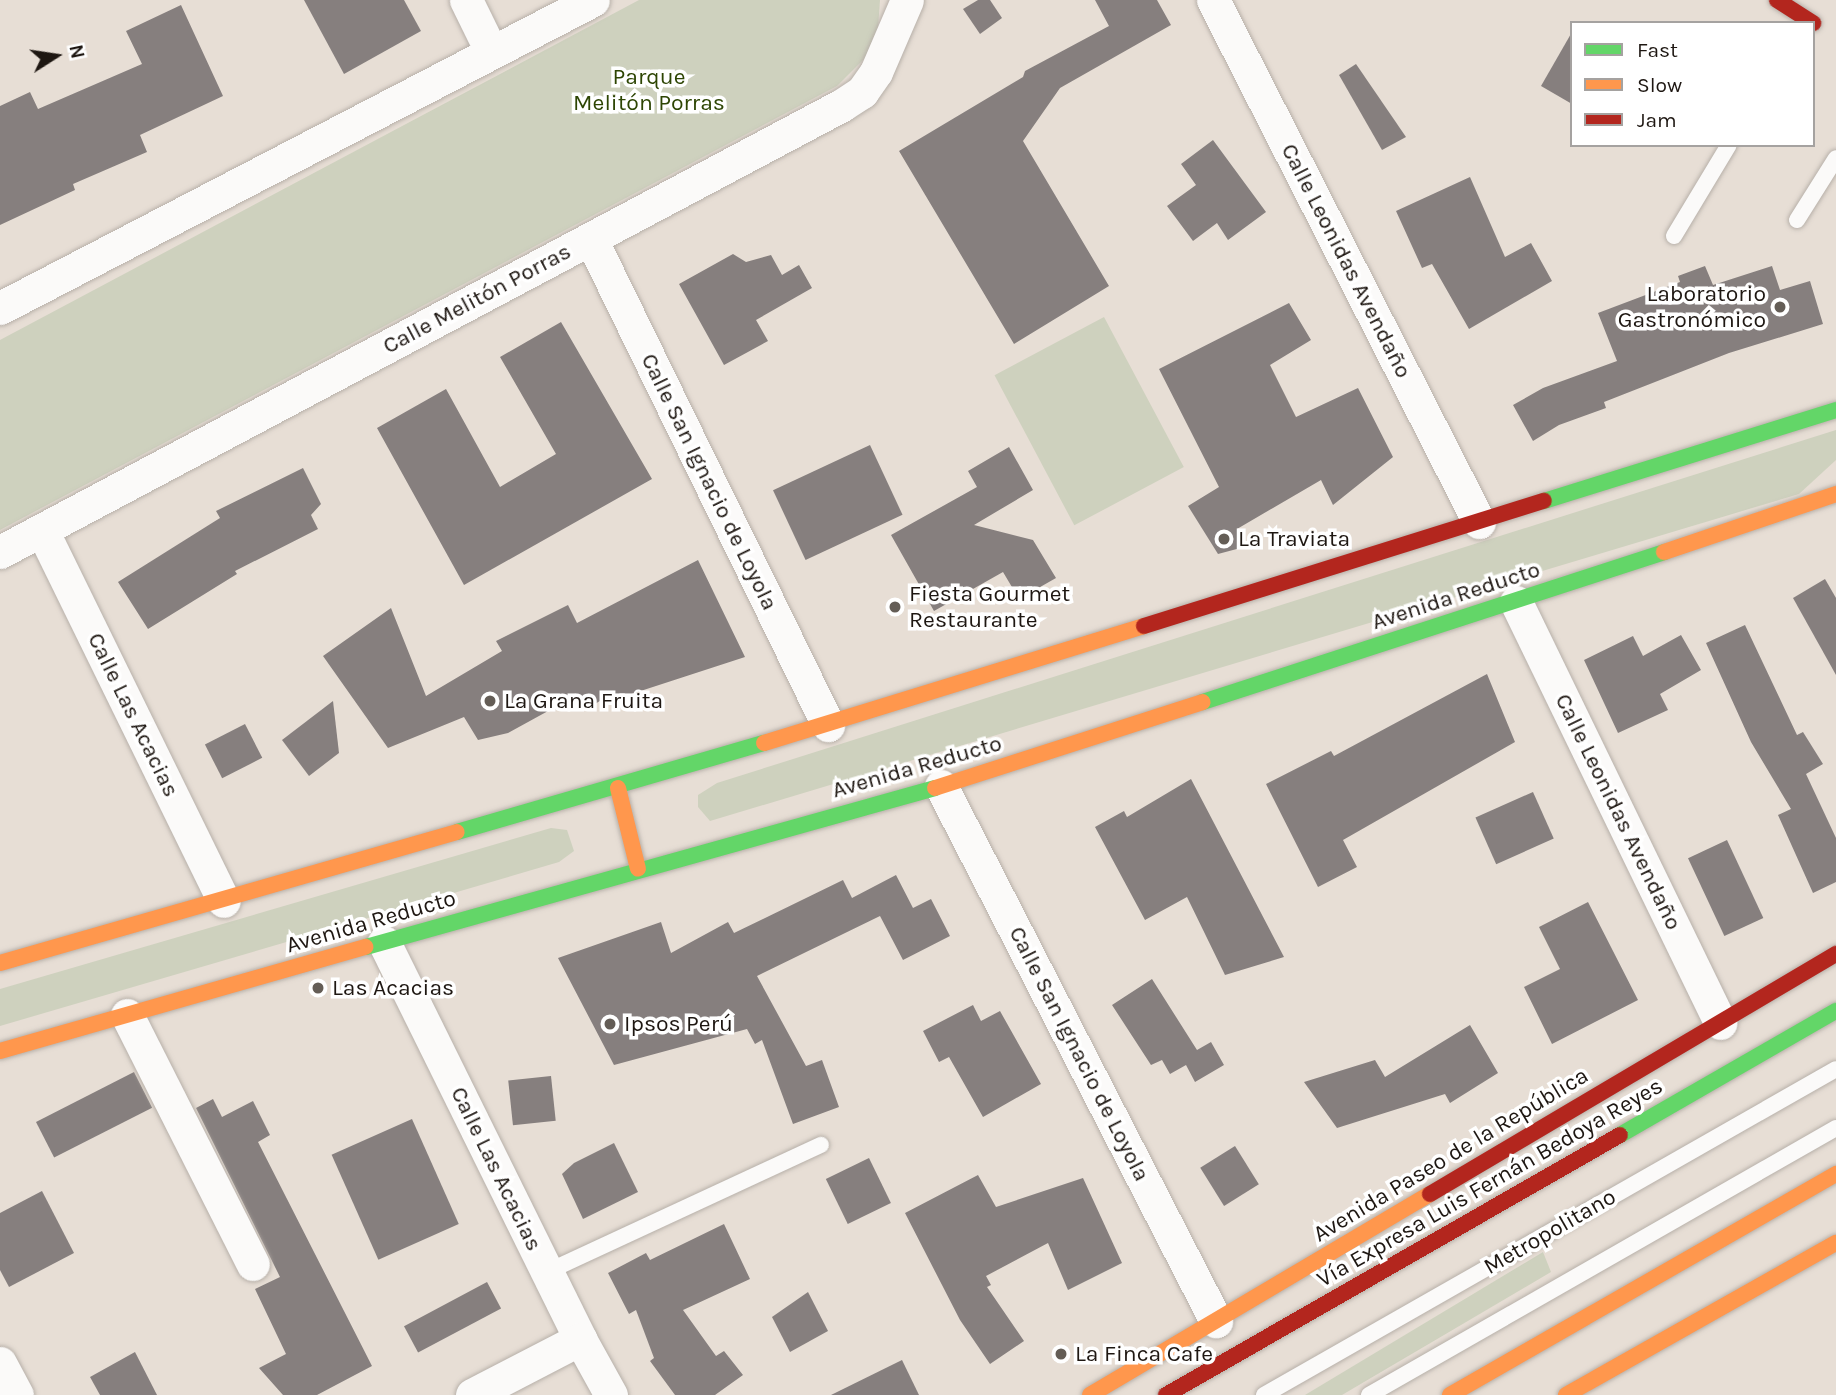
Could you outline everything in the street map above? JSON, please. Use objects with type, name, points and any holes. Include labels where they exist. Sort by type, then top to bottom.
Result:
[{"type":"main road","points":[[0,963],[618,788],[828,725],[1836,410]]},
{"type":"main road","points":[[1806,505],[1828,476]]},
{"type":"main road","name":"Avenida Reducto","points":[[0,1051],[638,869],[941,786],[1516,601],[1836,494]]},
{"type":"main road","points":[[618,788],[638,869]]},
{"type":"main road","name":"Avenida Paseo de la República","points":[[1090,1395],[1836,954]]},
{"type":"main road","name":"Vía Expresa Luis Fernán Bedoya Reyes","points":[[1166,1395],[1836,1011]]},
{"type":"main road","points":[[1450,1395],[1836,1174]]},
{"type":"main road","points":[[1566,1395],[1836,1243]]},
{"type":"street","points":[[466,0],[491,51]]},
{"type":"street","points":[[0,308],[593,0]]},
{"type":"street","points":[[886,0],[887,46]]},
{"type":"street","name":"Calle Melitón Porras","points":[[0,552],[842,105],[862,92],[876,72],[906,0]]},
{"type":"street","name":"Calle Leonidas Avendaño","points":[[1213,0],[1479,522]]},
{"type":"street","name":"Calle San Ignacio de Loyola","points":[[591,239],[828,725]]},
{"type":"street","name":"Calle Las Acacias","points":[[42,530],[224,901]]},
{"type":"street","name":"Calle Leonidas Avendaño","points":[[1516,601],[1720,1023]]},
{"type":"street","name":"Calle San Ignacio de Loyola","points":[[941,786],[1216,1321]]},
{"type":"street","name":"Calle Las Acacias","points":[[384,942],[580,1339],[611,1395]]},
{"type":"street","points":[[127,1015],[253,1264]]},
{"type":"street","points":[[472,1395],[580,1339]]},
{"type":"street","points":[[0,1363],[17,1395]]},
{"type":"lane","points":[[1674,236],[1728,147]]},
{"type":"lane","points":[[1797,220],[1836,159]]},
{"type":"lane","name":"Metropolitano","points":[[1264,1395],[1836,1069]]},
{"type":"lane","points":[[1369,1395],[1836,1128]]},
{"type":"lane","points":[[547,1272],[821,1145]]},
{"type":"green space","name":"Parque Melitón Porras","points":[[639,0],[880,0],[878,28],[865,58],[837,86],[0,530],[0,340]]},
{"type":"green space","points":[[1104,317],[1184,467],[1074,525],[995,375]]},
{"type":"green space","points":[[1836,430],[1836,460],[1799,494],[710,821],[698,807],[698,795],[717,783]]},
{"type":"green space","points":[[551,828],[567,830],[574,851],[559,862],[0,1026],[0,989]]},
{"type":"green space","points":[[1543,1252],[1551,1272],[1342,1395],[1305,1395]]},
{"type":"building","points":[[304,0],[404,0],[421,31],[344,74]]},
{"type":"building","points":[[978,0],[990,0],[1002,18],[980,34],[963,9]]},
{"type":"building","points":[[1095,0],[1157,0],[1171,25],[1060,88],[1023,141],[1109,286],[1014,344],[899,151],[1023,77],[1025,71],[1109,26]]},
{"type":"building","points":[[181,5],[223,96],[140,135],[147,152],[73,184],[75,190],[0,225],[0,106],[30,92],[38,109],[142,64],[126,31]]},
{"type":"building","points":[[1570,35],[1570,103],[1541,86]]},
{"type":"building","points":[[1356,64],[1406,137],[1382,150],[1339,75]]},
{"type":"building","points":[[1213,140],[1266,212],[1228,240],[1217,223],[1193,241],[1167,206],[1196,185],[1181,164]]},
{"type":"building","points":[[1470,177],[1505,257],[1531,243],[1552,281],[1469,329],[1432,264],[1422,268],[1396,211]]},
{"type":"building","points":[[733,254],[746,262],[771,255],[782,275],[799,265],[812,288],[756,320],[768,341],[724,365],[679,284]]},
{"type":"building","points":[[1705,266],[1713,285],[1772,266],[1780,290],[1810,281],[1823,324],[1729,353],[1604,402],[1606,408],[1559,425],[1533,441],[1513,405],[1543,388],[1617,361],[1598,313],[1680,282],[1678,276]]},
{"type":"building","points":[[1289,303],[1311,340],[1270,365],[1296,417],[1358,388],[1393,457],[1333,505],[1321,480],[1237,529],[1248,546],[1218,554],[1188,506],[1219,487],[1159,369]]},
{"type":"building","points":[[561,322],[652,479],[464,585],[377,428],[446,389],[500,487],[556,454],[500,357]]},
{"type":"building","points":[[870,445],[903,515],[806,560],[773,490]]},
{"type":"building","points":[[1009,447],[1033,490],[974,525],[1033,540],[1056,578],[1019,599],[1003,572],[934,611],[891,535],[977,487],[968,471]]},
{"type":"building","points":[[303,468],[321,504],[311,515],[318,529],[235,571],[237,574],[148,629],[118,582],[220,518],[216,511]]},
{"type":"building","points":[[698,560],[745,657],[616,699],[613,693],[585,710],[572,711],[559,705],[508,733],[478,740],[464,717],[388,748],[323,656],[391,608],[426,696],[502,651],[496,641],[568,605],[577,623]]},
{"type":"building","points":[[1825,579],[1836,598],[1836,675],[1793,598]]},
{"type":"building","points":[[1745,625],[1797,735],[1803,732],[1823,764],[1806,774],[1836,838],[1836,882],[1813,893],[1778,815],[1791,809],[1751,742],[1706,643]]},
{"type":"building","points":[[1681,635],[1701,670],[1660,694],[1668,710],[1618,733],[1584,660],[1633,636],[1643,656]]},
{"type":"building","points":[[1487,674],[1515,742],[1343,840],[1357,867],[1318,887],[1266,784],[1331,751],[1334,756]]},
{"type":"building","points":[[333,701],[339,753],[309,776],[282,740]]},
{"type":"building","points":[[245,724],[262,758],[222,778],[205,744]]},
{"type":"building","points":[[1191,779],[1284,957],[1225,975],[1187,897],[1145,920],[1095,827],[1124,811],[1127,817]]},
{"type":"building","points":[[1533,792],[1554,839],[1496,864],[1475,818]]},
{"type":"building","points":[[1727,840],[1763,918],[1724,936],[1688,858]]},
{"type":"building","points":[[896,875],[913,908],[931,899],[950,936],[903,960],[880,916],[757,976],[806,1066],[822,1060],[839,1107],[793,1124],[762,1040],[755,1044],[747,1029],[614,1065],[558,958],[661,922],[671,953],[728,922],[734,933],[843,880],[852,898]]},
{"type":"building","points":[[1588,902],[1638,1000],[1552,1044],[1524,987],[1560,969],[1539,927]]},
{"type":"building","points":[[1152,979],[1197,1050],[1211,1042],[1224,1065],[1195,1082],[1186,1065],[1170,1074],[1162,1060],[1151,1065],[1112,1005]]},
{"type":"building","points":[[973,1005],[981,1021],[1000,1011],[1041,1084],[983,1117],[949,1057],[939,1062],[923,1031]]},
{"type":"building","points":[[1470,1025],[1498,1073],[1450,1103],[1445,1094],[1337,1128],[1304,1082],[1375,1060],[1385,1077]]},
{"type":"building","points":[[134,1072],[152,1108],[54,1158],[36,1122]]},
{"type":"building","points":[[551,1076],[556,1121],[513,1125],[508,1080]]},
{"type":"building","points":[[213,1099],[222,1117],[253,1101],[270,1135],[258,1142],[372,1366],[317,1395],[283,1395],[259,1368],[286,1354],[255,1289],[280,1277],[196,1108]]},
{"type":"building","points":[[412,1119],[459,1224],[378,1260],[332,1155]]},
{"type":"building","points":[[614,1143],[638,1192],[583,1219],[562,1174],[574,1163]]},
{"type":"building","points":[[1235,1146],[1259,1184],[1224,1206],[1200,1168]]},
{"type":"building","points":[[869,1158],[891,1203],[848,1224],[826,1179]]},
{"type":"building","points":[[978,1175],[996,1207],[1083,1178],[1122,1263],[1068,1290],[1048,1243],[986,1276],[991,1285],[987,1287],[1024,1341],[990,1364],[960,1320],[905,1213]]},
{"type":"building","points":[[42,1191],[74,1253],[9,1287],[0,1270],[0,1213]]},
{"type":"building","points":[[724,1224],[750,1279],[683,1310],[716,1356],[724,1351],[743,1375],[715,1395],[675,1395],[650,1361],[654,1358],[636,1310],[629,1314],[608,1273],[646,1253],[650,1260]]},
{"type":"building","points":[[487,1282],[501,1308],[418,1353],[404,1326]]},
{"type":"building","points":[[808,1292],[828,1331],[790,1352],[772,1317]]},
{"type":"building","points":[[135,1352],[157,1395],[100,1395],[90,1377]]},
{"type":"building","points":[[902,1360],[919,1395],[831,1395]]},
{"type":"traffic: fast","points":[[1544,501],[1836,410]]},
{"type":"traffic: fast","points":[[1203,702],[1664,552]]},
{"type":"traffic: fast","points":[[457,832],[764,743]]},
{"type":"traffic: fast","points":[[366,947],[935,788]]},
{"type":"traffic: fast","points":[[1620,1135],[1836,1011]]},
{"type":"traffic: slow","points":[[1664,552],[1836,494]]},
{"type":"traffic: slow","points":[[764,743],[1144,626]]},
{"type":"traffic: slow","points":[[935,788],[1203,702]]},
{"type":"traffic: slow","points":[[618,788],[638,869]]},
{"type":"traffic: slow","points":[[0,963],[457,832]]},
{"type":"traffic: slow","points":[[0,1051],[366,947]]},
{"type":"traffic: slow","points":[[1450,1395],[1836,1174]]},
{"type":"traffic: slow","points":[[1090,1395],[1430,1194]]},
{"type":"traffic: slow","points":[[1566,1395],[1836,1243]]},
{"type":"traffic: jam","points":[[1777,0],[1810,21]]},
{"type":"traffic: jam","points":[[1144,626],[1544,501]]},
{"type":"traffic: jam","points":[[1430,1194],[1836,954]]},
{"type":"traffic: jam","points":[[1166,1395],[1620,1135]]},
{"type":"place","name":"Laboratorio Gastronómico","points":[[1780,307]]},
{"type":"place","name":"La Traviata","points":[[1224,539]]},
{"type":"place","name":"Fiesta Gourmet Restaurante","points":[[895,607]]},
{"type":"place","name":"La Grana Fruita","points":[[490,701]]},
{"type":"place","name":"Las Acacias","points":[[318,988]]},
{"type":"place","name":"Ipsos Perú","points":[[610,1024]]},
{"type":"place","name":"La Finca Cafe","points":[[1061,1354]]}]
